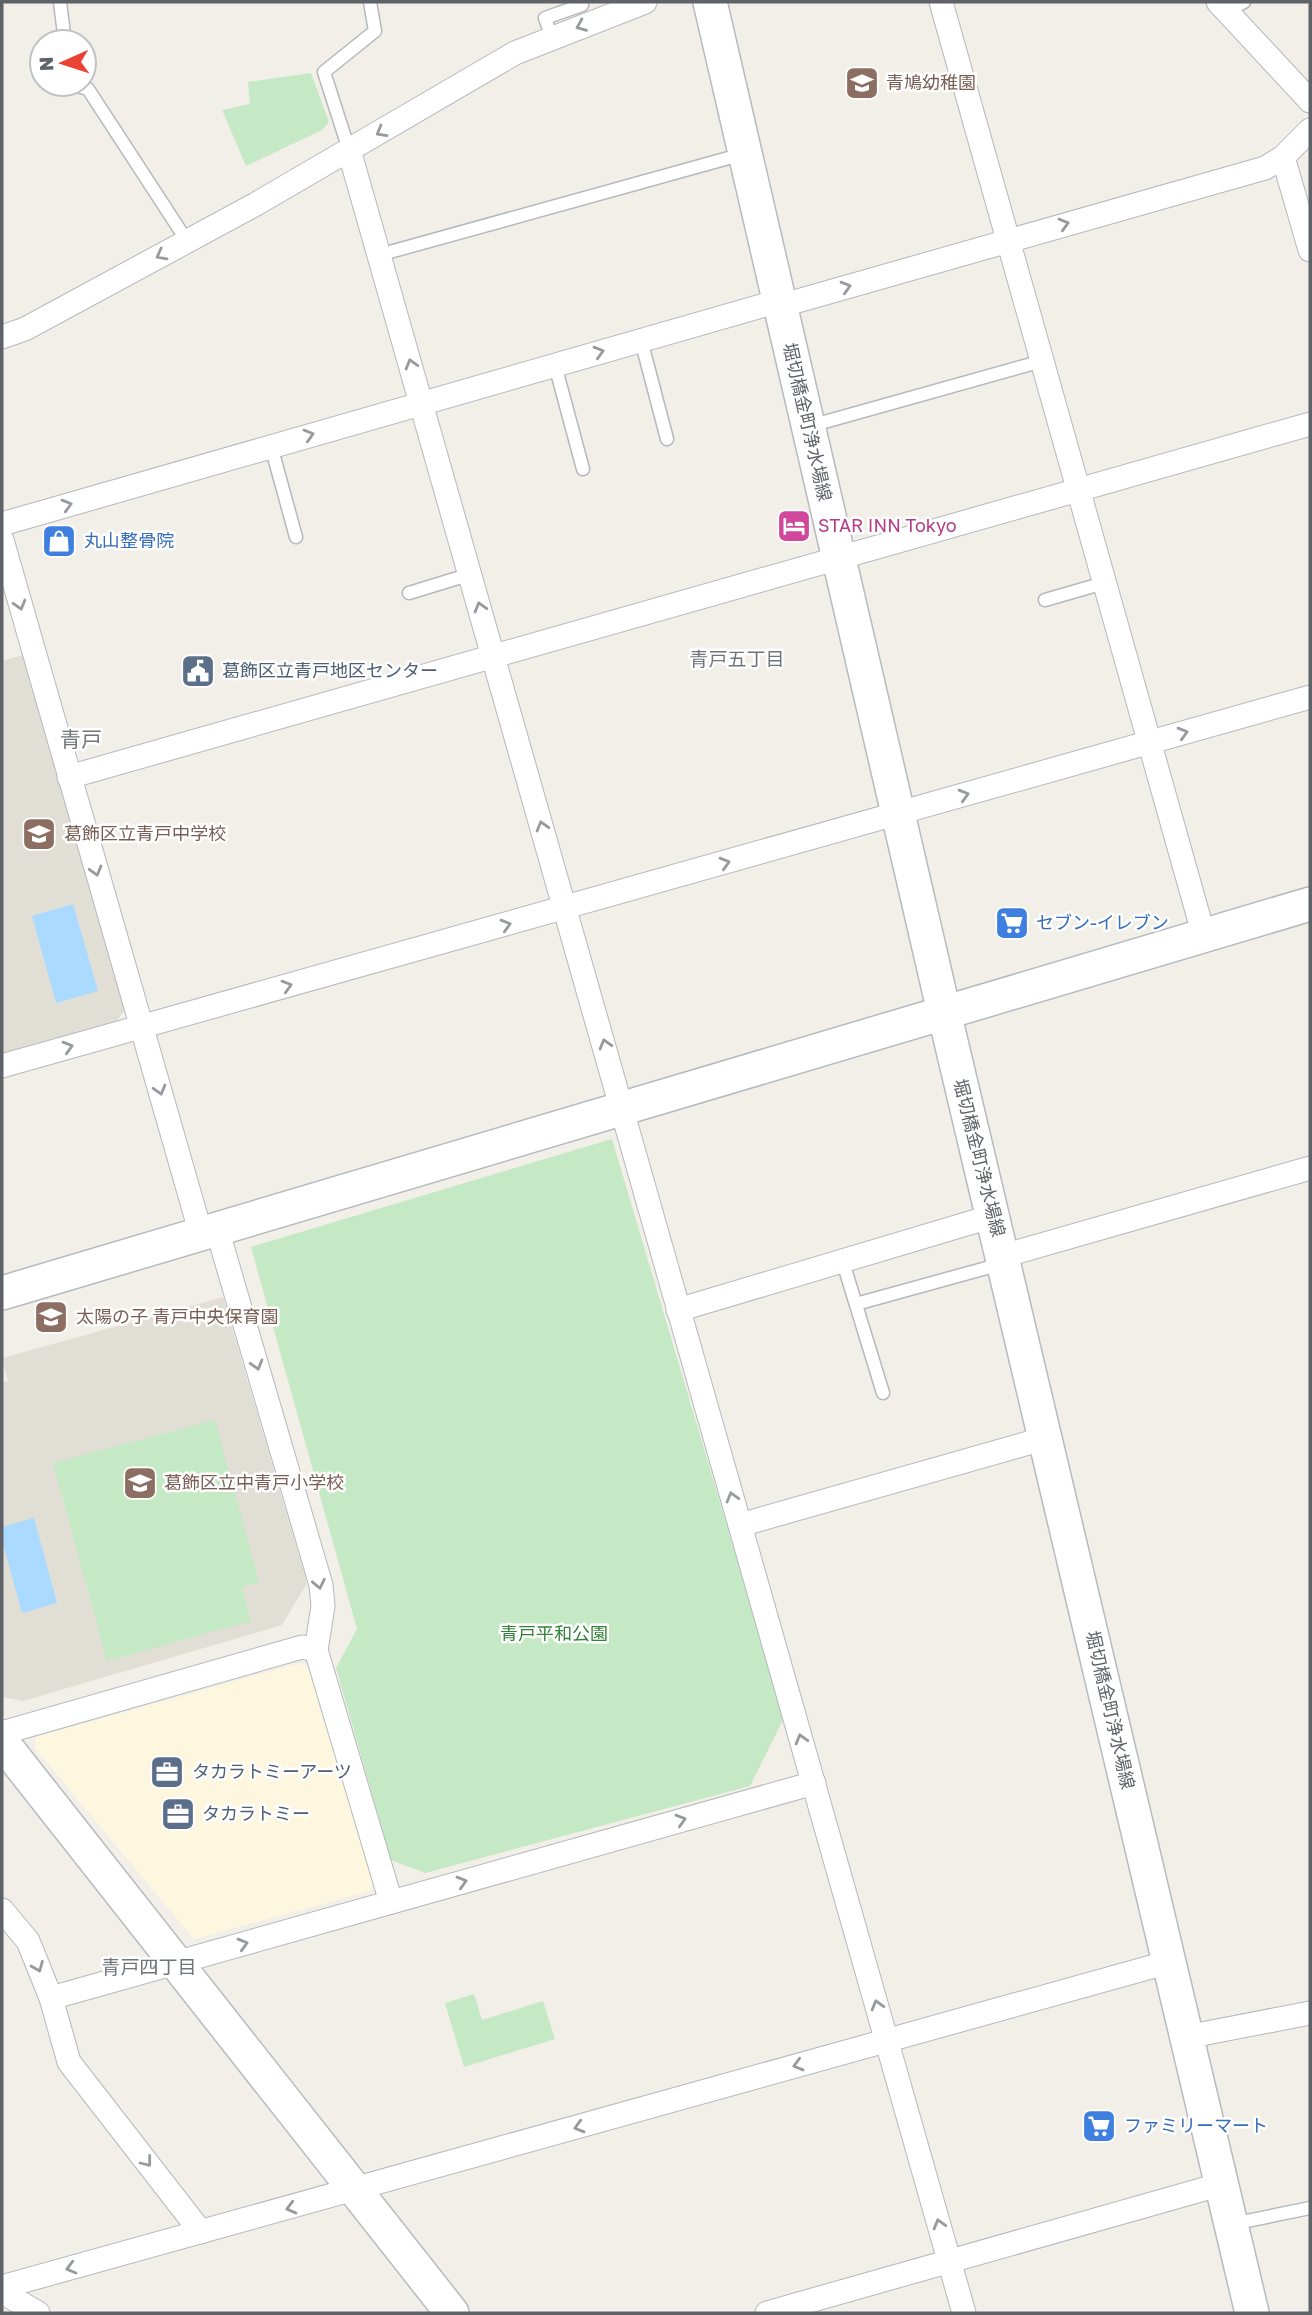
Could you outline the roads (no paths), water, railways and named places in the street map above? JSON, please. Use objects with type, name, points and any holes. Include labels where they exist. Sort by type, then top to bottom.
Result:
[{"type":"street","points":[[2,337],[25,329],[187,241],[515,53],[645,2]]},
{"type":"street","name":"堀切橋金町浄水場線","points":[[709,2],[944,1012],[1252,2313]]},
{"type":"street","points":[[941,2],[1204,936]]},
{"type":"street","points":[[1230,5],[1310,101]]},
{"type":"street","points":[[2,524],[641,340],[1265,168],[1283,157],[1310,130]]},
{"type":"street","points":[[349,150],[964,2313]]},
{"type":"street","points":[[1283,157],[1310,250]]},
{"type":"street","points":[[69,777],[1310,424]]},
{"type":"street","points":[[2,540],[141,1027],[321,1585],[323,1606],[316,1650],[391,1902]]},
{"type":"street","points":[[2,1066],[1310,696]]},
{"type":"street","points":[[2,1293],[1310,904]]},
{"type":"street","points":[[1004,1259],[1310,1168]]},
{"type":"street","points":[[678,1310],[993,1216]]},
{"type":"street","points":[[740,1525],[1046,1438]]},
{"type":"street","points":[[2,1733],[302,1647],[316,1650]]},
{"type":"street","points":[[2,1742],[452,2313]]},
{"type":"street","points":[[51,1998],[814,1783]]},
{"type":"street","points":[[2,1910],[28,1941],[51,1998],[69,2062],[201,2232]]},
{"type":"street","points":[[7,2299],[201,2232],[1169,1962]]},
{"type":"street","points":[[1186,2037],[1310,2013]]},
{"type":"street","points":[[767,2313],[1222,2184]]},
{"type":"street","points":[[7,2299],[38,2313]]},
{"type":"lane","points":[[60,2],[63,28]]},
{"type":"lane","points":[[349,150],[324,72],[374,31],[370,2]]},
{"type":"lane","points":[[552,38],[545,18],[582,5],[581,2]]},
{"type":"lane","points":[[94,98],[187,241]]},
{"type":"lane","points":[[379,255],[743,153]]},
{"type":"lane","points":[[641,340],[667,439]]},
{"type":"lane","points":[[808,426],[1042,361]]},
{"type":"lane","points":[[555,365],[583,469]]},
{"type":"lane","points":[[271,446],[296,537]]},
{"type":"lane","points":[[409,593],[471,574]]},
{"type":"lane","points":[[1045,600],[1104,583]]},
{"type":"lane","points":[[842,1259],[883,1393]]},
{"type":"lane","points":[[856,1304],[1004,1259]]},
{"type":"lane","points":[[1231,2224],[1310,2208]]},
{"type":"water","points":[[73,904],[98,991],[56,1003],[32,916]]},
{"type":"water","points":[[34,1518],[57,1603],[22,1613],[2,1540],[2,1527]]},
{"type":"place","name":"青鳩幼稚園","points":[[862,83]]},
{"type":"place","name":"STAR INN Tokyo","points":[[794,526]]},
{"type":"place","name":"丸山整骨院","points":[[59,541]]},
{"type":"place","name":"葛飾区立青戸地区センター","points":[[198,671]]},
{"type":"place","name":"葛飾区立青戸中学校","points":[[39,834]]},
{"type":"place","name":"セブン-イレブン","points":[[1012,923]]},
{"type":"place","name":"太陽の子 青戸中央保育園","points":[[51,1317]]},
{"type":"place","name":"葛飾区立中青戸小学校","points":[[140,1483]]},
{"type":"place","name":"タカラトミーアーツ","points":[[167,1772]]},
{"type":"place","name":"タカラトミー","points":[[178,1814]]},
{"type":"place","name":"ファミリーマート","points":[[1099,2126]]},
{"type":"district","name":"青戸五丁目","points":[[737,659]]},
{"type":"district","name":"青戸","points":[[81,740]]},
{"type":"district","name":"青戸四丁目","points":[[149,1967]]},
{"type":"park label","name":"青戸平和公園","points":[[554,1634]]}]
